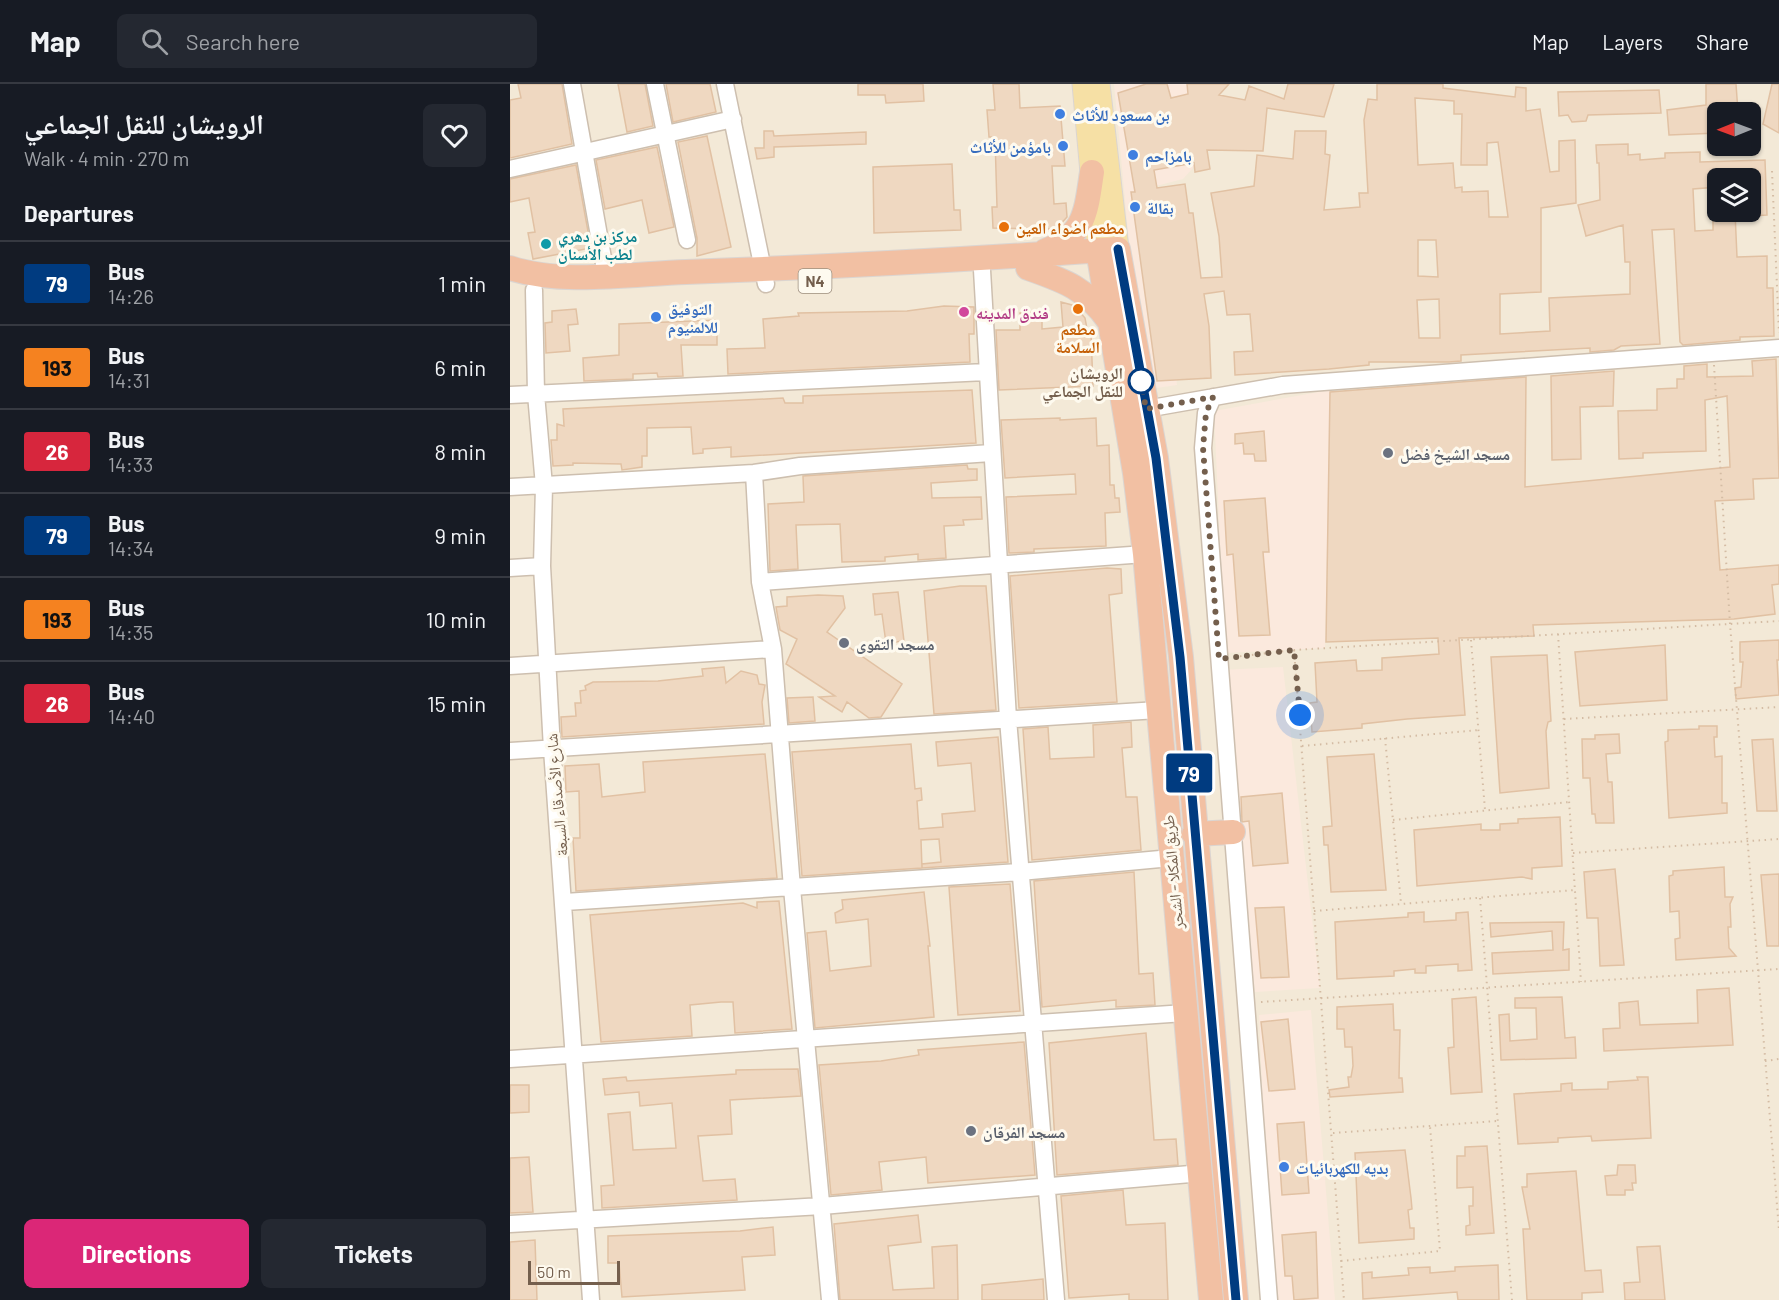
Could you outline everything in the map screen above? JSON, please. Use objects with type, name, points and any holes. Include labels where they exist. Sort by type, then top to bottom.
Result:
[{"type":"highway","points":[[1092,172],[1086,212],[1080,226],[1060,246],[1033,261],[1085,293],[1112,326]]},
{"type":"highway","name":"N4","points":[[510,283],[534,290],[1109,258]]},
{"type":"highway","name":"طريق المكلا - الشحر","points":[[1109,258],[1112,326],[1145,554],[1185,1013],[1202,1173],[1211,1300]]},
{"type":"highway","name":"طريق المكلا - الشحر","points":[[1109,258],[1156,458],[1180,657],[1236,1300]]},
{"type":"highway","name":"N4","points":[[510,268],[534,276],[764,277],[982,270],[1033,261]]},
{"type":"highway","points":[[1154,660],[1180,657]]},
{"type":"highway","points":[[1194,834],[1233,832]]},
{"type":"highway","points":[[1202,1173],[1226,1170]]},
{"type":"main road","points":[[1083,84],[1092,172],[1109,258]]},
{"type":"main road","points":[[1099,84],[1109,258]]},
{"type":"street","points":[[572,84],[606,275]]},
{"type":"street","points":[[655,84],[687,240]]},
{"type":"street","points":[[725,84],[764,277]]},
{"type":"street","points":[[510,169],[733,119]]},
{"type":"street","points":[[982,270],[986,372],[1008,720],[1056,1300]]},
{"type":"street","name":"شارع الأصدقاء السبعة","points":[[534,290],[536,394],[544,486],[542,566],[547,664],[576,1055],[591,1300]]},
{"type":"street","points":[[1146,409],[1282,385],[1713,351],[1779,348]]},
{"type":"street","points":[[510,395],[986,372]]},
{"type":"street","points":[[1213,397],[1206,413],[1203,448],[1269,1300]]},
{"type":"street","points":[[510,487],[754,473],[800,466],[991,453]]},
{"type":"street","points":[[754,473],[760,582],[773,650],[778,735],[830,1300]]},
{"type":"street","points":[[760,582],[1145,554]]},
{"type":"street","points":[[510,568],[542,566]]},
{"type":"street","points":[[510,666],[773,650]]},
{"type":"street","points":[[510,751],[1158,710]]},
{"type":"street","points":[[564,902],[1020,872],[1171,858]]},
{"type":"street","points":[[510,1059],[1185,1013]]},
{"type":"street","points":[[510,1224],[822,1206],[1202,1173]]},
{"type":"path","points":[[1772,171],[1779,333]]},
{"type":"path","points":[[1713,351],[1730,624],[1779,1230]]},
{"type":"path","points":[[1219,659],[1294,650],[1779,621]]},
{"type":"path","points":[[1558,634],[1581,982]]},
{"type":"path","points":[[1470,639],[1485,810]]},
{"type":"path","points":[[1294,650],[1344,1300]]},
{"type":"path","points":[[1564,719],[1779,707]]},
{"type":"path","points":[[1302,746],[1479,730]]},
{"type":"path","points":[[1385,738],[1401,904]]},
{"type":"path","points":[[1393,820],[1569,802]]},
{"type":"path","points":[[1573,853],[1779,839]]},
{"type":"path","points":[[1314,911],[1575,890]]},
{"type":"path","points":[[1480,898],[1512,1300]]},
{"type":"path","points":[[1246,1002],[1779,969]]},
{"type":"path","points":[[1765,1061],[1779,1059]]},
{"type":"path","points":[[1331,1133],[1497,1121]]},
{"type":"path","points":[[1341,1261],[1440,1251],[1430,1126]]},
{"type":"shaded area","points":[[510,84],[1779,84],[1779,1300],[510,1300]]},
{"type":"shaded area","points":[[1114,84],[1186,84],[1203,119],[1202,158],[1183,179],[1156,186],[1177,385],[1143,390]]},
{"type":"shaded area","points":[[1330,390],[1325,648],[1225,653],[1214,411]]},
{"type":"shaded area","points":[[1283,667],[1320,988],[1255,992],[1220,670]]},
{"type":"shaded area","points":[[1311,1010],[1335,1300],[1271,1300],[1259,1015]]},
{"type":"building","points":[[518,84],[562,84],[572,144],[510,158],[510,100],[521,98]]},
{"type":"building","points":[[618,84],[645,84],[653,126],[627,132]]},
{"type":"building","points":[[666,84],[710,84],[716,112],[673,122]]},
{"type":"building","points":[[858,84],[923,84],[924,101],[886,103],[885,95],[858,95]]},
{"type":"building","points":[[993,84],[1019,84],[1020,108],[1060,106],[1065,166],[1052,166],[1054,204],[1066,203],[1067,217],[1056,229],[993,228],[992,207],[997,207],[995,137],[989,137],[987,110],[995,110]]},
{"type":"building","points":[[1146,84],[1167,84],[1171,98],[1188,94],[1187,84],[1229,84],[1219,95],[1245,100],[1249,86],[1284,99],[1288,84],[1334,84],[1324,117],[1267,108],[1263,151],[1207,150],[1210,169],[1195,172],[1194,163],[1154,170],[1157,188],[1185,184],[1189,213],[1193,213],[1201,278],[1222,277],[1219,236],[1211,193],[1254,186],[1257,155],[1293,159],[1295,131],[1326,131],[1325,154],[1330,155],[1324,210],[1360,207],[1359,193],[1368,193],[1364,120],[1368,99],[1377,100],[1377,84],[1443,84],[1443,88],[1515,97],[1516,87],[1526,88],[1526,111],[1540,109],[1550,172],[1559,171],[1559,141],[1575,140],[1576,203],[1541,208],[1541,292],[1500,294],[1500,334],[1550,331],[1549,298],[1630,294],[1630,262],[1625,262],[1623,225],[1586,236],[1578,205],[1600,200],[1596,145],[1628,144],[1628,155],[1640,154],[1640,160],[1665,158],[1665,153],[1700,152],[1700,162],[1765,160],[1767,215],[1761,215],[1761,168],[1707,168],[1707,188],[1693,189],[1695,231],[1713,230],[1713,222],[1735,222],[1737,257],[1767,256],[1767,288],[1773,288],[1774,336],[1740,337],[1740,340],[1683,345],[1680,342],[1674,229],[1652,230],[1660,344],[1621,346],[1614,350],[1590,352],[1590,348],[1461,355],[1461,361],[1369,362],[1369,365],[1329,369],[1235,375],[1234,352],[1253,351],[1250,314],[1227,315],[1224,291],[1204,294],[1209,326],[1211,378],[1157,381],[1131,192],[1135,192],[1118,93]],"holes":[[[1415,98],[1454,101],[1454,114],[1462,114],[1461,165],[1487,165],[1487,143],[1498,142],[1508,217],[1489,217],[1488,191],[1462,192],[1462,187],[1455,188],[1453,163],[1418,165]],[[1418,240],[1436,240],[1438,277],[1418,276]],[[1439,299],[1440,338],[1419,338],[1417,300]]]},
{"type":"building","points":[[1706,84],[1736,84],[1737,102],[1707,102],[1707,133],[1669,135],[1667,110],[1706,105]]},
{"type":"building","points":[[1772,84],[1779,84],[1779,133],[1763,124]]},
{"type":"building","points":[[1659,90],[1661,113],[1588,115],[1586,121],[1572,122],[1568,115],[1559,116],[1558,92]]},
{"type":"building","points":[[764,131],[773,131],[774,136],[866,132],[866,144],[774,147],[774,157],[757,159],[755,148],[764,148]]},
{"type":"building","points":[[707,136],[731,247],[697,256],[697,238],[678,142]]},
{"type":"building","points":[[657,147],[674,227],[649,233],[642,200],[605,209],[596,160]]},
{"type":"building","points":[[952,164],[954,210],[960,210],[961,230],[874,233],[873,167]]},
{"type":"building","points":[[576,165],[591,248],[533,259],[528,233],[535,232],[529,198],[510,202],[510,179]]},
{"type":"building","points":[[1061,302],[1072,305],[1085,318],[1088,334],[1091,334],[1093,386],[999,390],[996,330],[1020,330],[1020,313],[1042,312],[1042,329],[1063,327]]},
{"type":"building","points":[[944,306],[974,307],[974,334],[969,334],[970,362],[728,374],[727,349],[765,348],[763,319],[799,316],[798,313],[907,311]]},
{"type":"building","points":[[576,309],[578,324],[568,325],[570,351],[546,353],[545,323],[552,322],[552,311]]},
{"type":"building","points":[[717,320],[717,345],[681,345],[683,376],[658,377],[657,373],[633,374],[633,379],[584,381],[583,358],[619,355],[619,324]]},
{"type":"building","points":[[1776,359],[1779,478],[1753,479],[1754,499],[1715,501],[1720,570],[1779,565],[1779,584],[1772,585],[1775,614],[1734,619],[1533,625],[1534,636],[1459,638],[1465,715],[1362,724],[1362,728],[1312,732],[1310,703],[1317,702],[1315,663],[1356,660],[1357,671],[1382,670],[1382,658],[1439,654],[1438,638],[1326,642],[1330,392],[1526,377],[1525,487],[1730,467],[1727,396],[1705,400],[1706,451],[1643,453],[1643,458],[1619,459],[1618,411],[1657,410],[1657,389],[1677,388],[1677,379],[1684,379],[1684,366],[1707,364],[1707,377],[1753,376],[1752,361]]},
{"type":"building","points":[[1614,371],[1613,406],[1580,407],[1581,459],[1552,460],[1551,376]]},
{"type":"building","points":[[972,390],[976,443],[731,457],[731,447],[703,449],[703,453],[693,454],[691,427],[647,428],[647,456],[642,456],[642,467],[622,470],[621,464],[573,463],[573,465],[553,466],[551,440],[557,440],[557,424],[564,426],[563,409],[783,398],[785,403],[803,403],[803,396]]},
{"type":"building","points":[[1060,418],[1060,420],[1096,418],[1097,446],[1109,445],[1110,485],[1114,485],[1115,498],[1119,498],[1120,512],[1105,513],[1106,546],[1034,549],[1034,552],[1009,553],[1006,497],[1076,494],[1075,474],[1005,478],[1001,420]]},
{"type":"building","points":[[1264,431],[1266,461],[1255,461],[1254,454],[1244,454],[1243,443],[1235,444],[1235,434]]},
{"type":"building","points":[[967,465],[968,469],[977,469],[977,480],[931,483],[932,498],[981,497],[982,519],[963,520],[964,525],[944,526],[946,558],[918,560],[918,554],[885,557],[885,561],[842,562],[840,524],[796,525],[798,569],[770,571],[768,504],[804,502],[803,476]]},
{"type":"building","points":[[1265,498],[1269,552],[1263,552],[1270,635],[1239,636],[1233,554],[1227,555],[1224,501]]},
{"type":"building","points":[[1107,568],[1121,569],[1122,593],[1109,595],[1117,702],[1019,708],[1010,576]]},
{"type":"building","points":[[960,586],[986,586],[996,710],[934,714],[924,591]]},
{"type":"building","points":[[898,592],[904,641],[886,643],[882,614],[875,615],[873,594]]},
{"type":"building","points":[[843,596],[845,608],[827,632],[902,684],[881,717],[869,718],[847,702],[842,712],[819,697],[835,696],[786,664],[797,639],[780,630],[776,607],[787,606],[787,597]]},
{"type":"building","points":[[1779,640],[1779,660],[1777,660],[1779,695],[1736,699],[1735,688],[1741,687],[1743,662],[1740,662],[1740,642]]},
{"type":"building","points":[[1665,645],[1667,700],[1580,706],[1575,652]]},
{"type":"building","points":[[1547,655],[1551,721],[1548,722],[1546,731],[1549,788],[1500,793],[1491,657]]},
{"type":"building","points":[[724,667],[726,683],[741,671],[757,675],[759,684],[765,685],[762,702],[764,724],[562,737],[561,717],[576,716],[575,703],[581,703],[580,691],[586,690],[585,686],[593,682],[658,681],[703,676],[702,669]]},
{"type":"building","points":[[813,697],[815,721],[789,723],[787,698]]},
{"type":"building","points":[[1131,722],[1132,747],[1122,748],[1126,797],[1137,797],[1141,850],[1032,860],[1023,729],[1048,727],[1050,759],[1094,757],[1093,725]]},
{"type":"building","points":[[1699,726],[1717,726],[1717,737],[1714,737],[1715,757],[1722,756],[1722,803],[1727,803],[1727,813],[1669,818],[1665,742],[1668,741],[1668,730],[1699,729]]},
{"type":"building","points":[[1619,734],[1620,753],[1606,754],[1608,782],[1612,782],[1614,823],[1596,823],[1595,814],[1592,814],[1590,778],[1583,778],[1582,739],[1595,739],[1595,735]]},
{"type":"building","points":[[998,737],[1008,862],[922,868],[802,876],[792,752],[911,744],[915,789],[921,788],[922,800],[917,801],[919,829],[943,827],[942,814],[975,811],[971,763],[938,766],[936,742]],"holes":[[[939,839],[941,862],[922,864],[922,868],[921,840]]]},
{"type":"building","points":[[1773,739],[1777,811],[1757,811],[1752,740]]},
{"type":"building","points":[[765,754],[777,878],[576,891],[573,838],[580,838],[579,791],[566,792],[565,766],[599,764],[602,797],[645,792],[643,762]]},
{"type":"building","points":[[1374,754],[1386,890],[1331,892],[1328,845],[1324,845],[1323,827],[1332,826],[1327,757]]},
{"type":"building","points":[[1282,793],[1288,863],[1253,866],[1249,821],[1242,822],[1241,797]]},
{"type":"building","points":[[1560,817],[1562,866],[1532,868],[1532,879],[1522,877],[1417,886],[1414,830],[1481,824],[1481,830],[1500,830],[1500,824],[1518,823],[1518,819]]},
{"type":"building","points":[[1724,867],[1725,897],[1733,897],[1730,904],[1731,927],[1728,927],[1729,948],[1736,956],[1676,960],[1675,939],[1680,938],[1679,911],[1670,912],[1669,876],[1673,875],[1673,871]]},
{"type":"building","points":[[1615,869],[1624,965],[1600,966],[1598,918],[1587,918],[1584,872]]},
{"type":"building","points":[[1134,872],[1139,974],[1153,973],[1155,1005],[1116,1007],[1116,1000],[1042,1007],[1034,881]]},
{"type":"building","points":[[1779,874],[1779,946],[1767,946],[1761,875]]},
{"type":"building","points":[[1010,884],[1020,1011],[958,1015],[949,887]]},
{"type":"building","points":[[924,892],[934,1017],[815,1028],[807,933],[826,931],[830,971],[871,966],[868,919],[836,923],[835,913],[843,909],[842,900]]},
{"type":"building","points":[[779,901],[792,1029],[735,1033],[733,1002],[721,1002],[690,1005],[692,1036],[601,1042],[590,915],[743,903],[757,908],[757,902]]},
{"type":"building","points":[[1284,907],[1289,977],[1261,978],[1255,908]]},
{"type":"building","points":[[1424,912],[1424,922],[1456,920],[1456,913],[1468,912],[1472,970],[1458,971],[1458,964],[1426,966],[1426,973],[1415,973],[1415,969],[1394,971],[1394,976],[1337,979],[1335,922],[1408,917],[1408,913]]},
{"type":"building","points":[[1564,922],[1563,950],[1569,949],[1569,970],[1493,974],[1492,953],[1553,950],[1552,931],[1491,937],[1490,923]]},
{"type":"building","points":[[1729,988],[1733,1045],[1604,1051],[1603,1029],[1620,1028],[1619,1003],[1638,1001],[1640,1025],[1698,1023],[1697,990]]},
{"type":"building","points":[[1476,997],[1482,1092],[1451,1094],[1448,1048],[1454,1047],[1452,999]]},
{"type":"building","points":[[1562,997],[1565,1038],[1575,1037],[1576,1058],[1501,1060],[1499,1015],[1509,1014],[1510,1041],[1537,1039],[1536,1008],[1515,1008],[1515,998]]},
{"type":"building","points":[[1393,1004],[1394,1030],[1400,1030],[1399,1078],[1402,1078],[1403,1092],[1330,1097],[1329,1090],[1349,1087],[1348,1077],[1351,1077],[1353,1066],[1352,1047],[1345,1047],[1344,1029],[1337,1029],[1337,1007]]},
{"type":"building","points":[[1288,1019],[1295,1089],[1269,1091],[1261,1022]]},
{"type":"building","points":[[1146,1033],[1154,1140],[1176,1139],[1178,1165],[1057,1175],[1049,1043]]},
{"type":"building","points":[[1024,1042],[1035,1175],[928,1183],[926,1157],[879,1162],[882,1190],[831,1195],[819,1065],[881,1061],[919,1055],[918,1050]]},
{"type":"building","points":[[798,1069],[801,1096],[730,1100],[732,1134],[698,1136],[703,1181],[735,1179],[737,1200],[602,1208],[601,1186],[614,1185],[608,1114],[630,1112],[633,1150],[676,1148],[672,1103],[640,1106],[639,1092],[605,1095],[603,1079],[626,1077],[627,1081],[736,1074],[736,1070]]},
{"type":"building","points":[[1637,1077],[1648,1077],[1651,1138],[1592,1141],[1591,1136],[1558,1138],[1558,1142],[1518,1144],[1514,1094],[1561,1091],[1561,1084],[1572,1083],[1572,1090],[1608,1089],[1608,1082],[1638,1080]]},
{"type":"building","points":[[510,1085],[529,1085],[529,1112],[510,1113]]},
{"type":"building","points":[[1304,1122],[1309,1193],[1282,1195],[1277,1124]]},
{"type":"building","points":[[1487,1146],[1494,1233],[1466,1235],[1466,1226],[1470,1225],[1469,1206],[1473,1206],[1473,1187],[1457,1188],[1457,1156],[1465,1156],[1465,1147]]},
{"type":"building","points":[[1405,1150],[1412,1209],[1408,1210],[1410,1228],[1414,1228],[1414,1239],[1359,1243],[1355,1153]]},
{"type":"building","points":[[529,1157],[533,1212],[510,1213],[510,1158]]},
{"type":"building","points":[[1618,1165],[1635,1165],[1636,1183],[1632,1183],[1633,1190],[1625,1190],[1625,1195],[1607,1195],[1605,1176],[1617,1175]]},
{"type":"building","points":[[1576,1171],[1585,1271],[1601,1270],[1603,1292],[1582,1293],[1582,1300],[1527,1300],[1523,1229],[1530,1229],[1522,1187],[1527,1187],[1527,1174]]},
{"type":"building","points":[[1123,1190],[1126,1225],[1165,1223],[1168,1300],[1129,1300],[1129,1294],[1069,1298],[1061,1196]]},
{"type":"building","points":[[918,1215],[921,1242],[888,1246],[893,1290],[934,1288],[932,1247],[957,1245],[958,1300],[840,1300],[834,1224]]},
{"type":"building","points":[[773,1227],[775,1255],[742,1257],[745,1290],[622,1297],[619,1263],[608,1263],[608,1236],[740,1231]]},
{"type":"building","points":[[1316,1232],[1318,1298],[1294,1300],[1292,1276],[1285,1276],[1282,1235]]},
{"type":"building","points":[[535,1240],[537,1300],[510,1300],[510,1242]]},
{"type":"building","points":[[1660,1246],[1665,1300],[1625,1300],[1624,1283],[1640,1282],[1637,1247]]},
{"type":"building","points":[[1498,1265],[1499,1300],[1458,1300],[1457,1292],[1363,1299],[1362,1273],[1372,1272],[1372,1278],[1409,1275],[1408,1268],[1430,1267],[1430,1273],[1455,1271],[1455,1267]]},
{"type":"building","points":[[1043,1279],[1044,1300],[982,1300],[982,1285]]},
{"type":"bus line","name":"79","points":[[1118,249],[1156,458],[1180,657],[1236,1300]]},
{"type":"place","name":"بن مسعود للأثاث","points":[[1060,114]]},
{"type":"place","name":"بامؤمن للأثاث","points":[[1063,146]]},
{"type":"place","name":"بامزاحم","points":[[1133,155]]},
{"type":"place","name":"بقالة","points":[[1135,207]]},
{"type":"place","name":"مطعم اضواء العين","points":[[1004,227]]},
{"type":"place","name":"مركز بن دهري لطب الأسنان","points":[[546,244]]},
{"type":"place","name":"مطعم السلامة","points":[[1078,309]]},
{"type":"place","name":"فندق المدينه","points":[[964,312]]},
{"type":"place","name":"التوفيق للالمنيوم","points":[[656,317]]},
{"type":"place","name":"الرويشان للنقل الجماعي","points":[[1141,381]]},
{"type":"place","name":"مسجد الشيخ فضل","points":[[1388,453]]},
{"type":"place","name":"مسجد التقوى","points":[[844,643]]},
{"type":"place","name":"مسجد الفرقان","points":[[971,1131]]},
{"type":"place","name":"بديه للكهربائيات","points":[[1284,1167]]},
{"type":"route","points":[[1141,381],[1146,409],[1213,397],[1206,413],[1203,448],[1219,659],[1294,650],[1300,715]]}]
